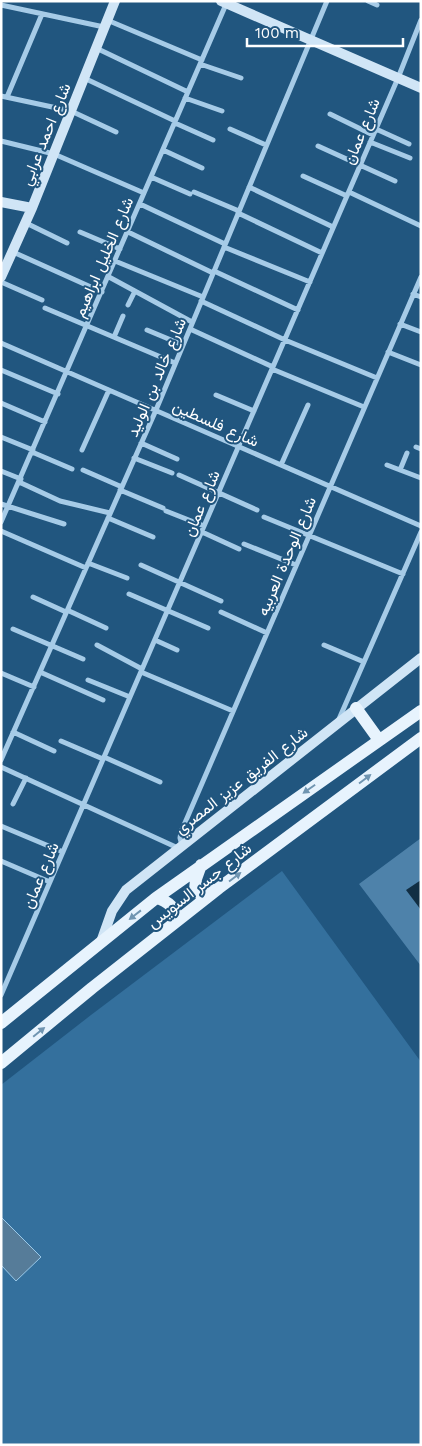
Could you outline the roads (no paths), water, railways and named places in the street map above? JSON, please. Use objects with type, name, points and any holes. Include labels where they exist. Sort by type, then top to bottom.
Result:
[{"type":"main road","points":[[356,708],[379,740]]},
{"type":"main road","name":"شارع جسر السويس","points":[[1,1023],[156,898],[421,711]]},
{"type":"main road","name":"شارع جسر السويس","points":[[1,1063],[219,888],[421,738]]},
{"type":"main road","points":[[201,865],[195,886],[197,892],[205,893],[219,888]]},
{"type":"main road","points":[[156,898],[167,902],[171,906],[177,922]]},
{"type":"street","name":"شارع احمد عرابي","points":[[1,277],[32,208],[115,1]]},
{"type":"street","name":"شارع خالد بن الوليد","points":[[1,760],[156,410],[327,1]]},
{"type":"street","points":[[368,1],[378,5]]},
{"type":"street","points":[[225,2],[421,88]]},
{"type":"street","name":"شارع الخليل ابراهيم","points":[[1,522],[152,177],[225,2]]},
{"type":"street","points":[[1,5],[9,4],[42,14],[106,24],[240,78]]},
{"type":"street","points":[[42,14],[4,96],[71,111],[116,132]]},
{"type":"street","name":"شارع عمان","points":[[1,995],[375,132],[420,23]]},
{"type":"street","points":[[96,48],[186,95],[222,111]]},
{"type":"street","points":[[84,78],[212,140]]},
{"type":"street","points":[[330,114],[408,144]]},
{"type":"street","points":[[230,130],[266,145]]},
{"type":"street","points":[[1,141],[54,154],[144,193]]},
{"type":"street","points":[[370,142],[410,158]]},
{"type":"street","points":[[318,146],[395,181]]},
{"type":"street","points":[[163,150],[202,168]]},
{"type":"street","points":[[303,176],[421,226]]},
{"type":"street","points":[[152,177],[238,212],[322,253]]},
{"type":"street","points":[[249,187],[334,227]]},
{"type":"street","points":[[1,202],[32,208]]},
{"type":"street","points":[[140,204],[224,245],[310,282]]},
{"type":"street","points":[[25,223],[67,243]]},
{"type":"street","points":[[80,232],[120,249]]},
{"type":"street","points":[[128,232],[298,310]]},
{"type":"street","points":[[12,252],[102,292]]},
{"type":"street","points":[[115,261],[202,299],[285,340],[377,378]]},
{"type":"street","points":[[108,277],[192,322]]},
{"type":"street","name":"شارع الوحدة العربيه","points":[[180,847],[181,832],[421,277]]},
{"type":"street","points":[[1,282],[42,300]]},
{"type":"street","points":[[128,305],[135,291]]},
{"type":"street","points":[[413,294],[421,297]]},
{"type":"street","points":[[45,308],[175,364]]},
{"type":"street","points":[[114,337],[123,316]]},
{"type":"street","points":[[400,324],[421,332]]},
{"type":"street","points":[[190,329],[273,368],[364,407]]},
{"type":"street","points":[[147,330],[183,346]]},
{"type":"street","name":"شارع فلسطين","points":[[1,343],[421,526]]},
{"type":"street","points":[[388,352],[421,365]]},
{"type":"street","points":[[1,370],[58,394]]},
{"type":"street","points":[[82,450],[109,390]]},
{"type":"street","points":[[216,394],[254,411]]},
{"type":"street","points":[[1,403],[46,422]]},
{"type":"street","points":[[281,465],[308,405]]},
{"type":"street","points":[[1,437],[72,470]]},
{"type":"street","points":[[141,443],[177,459]]},
{"type":"street","points":[[400,470],[407,453]]},
{"type":"street","points":[[134,458],[172,473]]},
{"type":"street","points":[[387,464],[421,478]]},
{"type":"street","points":[[82,470],[165,509],[239,549]]},
{"type":"street","points":[[1,471],[60,501],[109,516],[153,537]]},
{"type":"street","points":[[179,476],[257,510]]},
{"type":"street","points":[[1,504],[64,524]]},
{"type":"street","points":[[264,516],[403,574]]},
{"type":"street","points":[[1,531],[87,565],[127,578]]},
{"type":"street","points":[[338,722],[421,532]]},
{"type":"street","points":[[244,544],[296,565]]},
{"type":"street","points":[[141,565],[221,600]]},
{"type":"street","points":[[129,594],[208,628]]},
{"type":"street","points":[[33,597],[106,628]]},
{"type":"street","points":[[221,612],[267,633]]},
{"type":"street","points":[[13,629],[83,659]]},
{"type":"street","points":[[155,640],[177,650]]},
{"type":"street","points":[[97,645],[142,671],[233,711]]},
{"type":"street","points":[[324,645],[364,662]]},
{"type":"street","name":"شارع الفريق عزيز المصري","points":[[101,942],[107,921],[126,890],[421,658]]},
{"type":"street","points":[[40,672],[103,700]]},
{"type":"street","points":[[1,674],[34,687]]},
{"type":"street","points":[[88,680],[130,697]]},
{"type":"street","points":[[14,732],[54,750]]},
{"type":"street","points":[[61,741],[160,782]]},
{"type":"street","points":[[1,767],[180,847]]},
{"type":"street","points":[[13,804],[26,778]]},
{"type":"street","points":[[1,826],[63,852]]},
{"type":"street","points":[[1,861],[50,882]]}]
